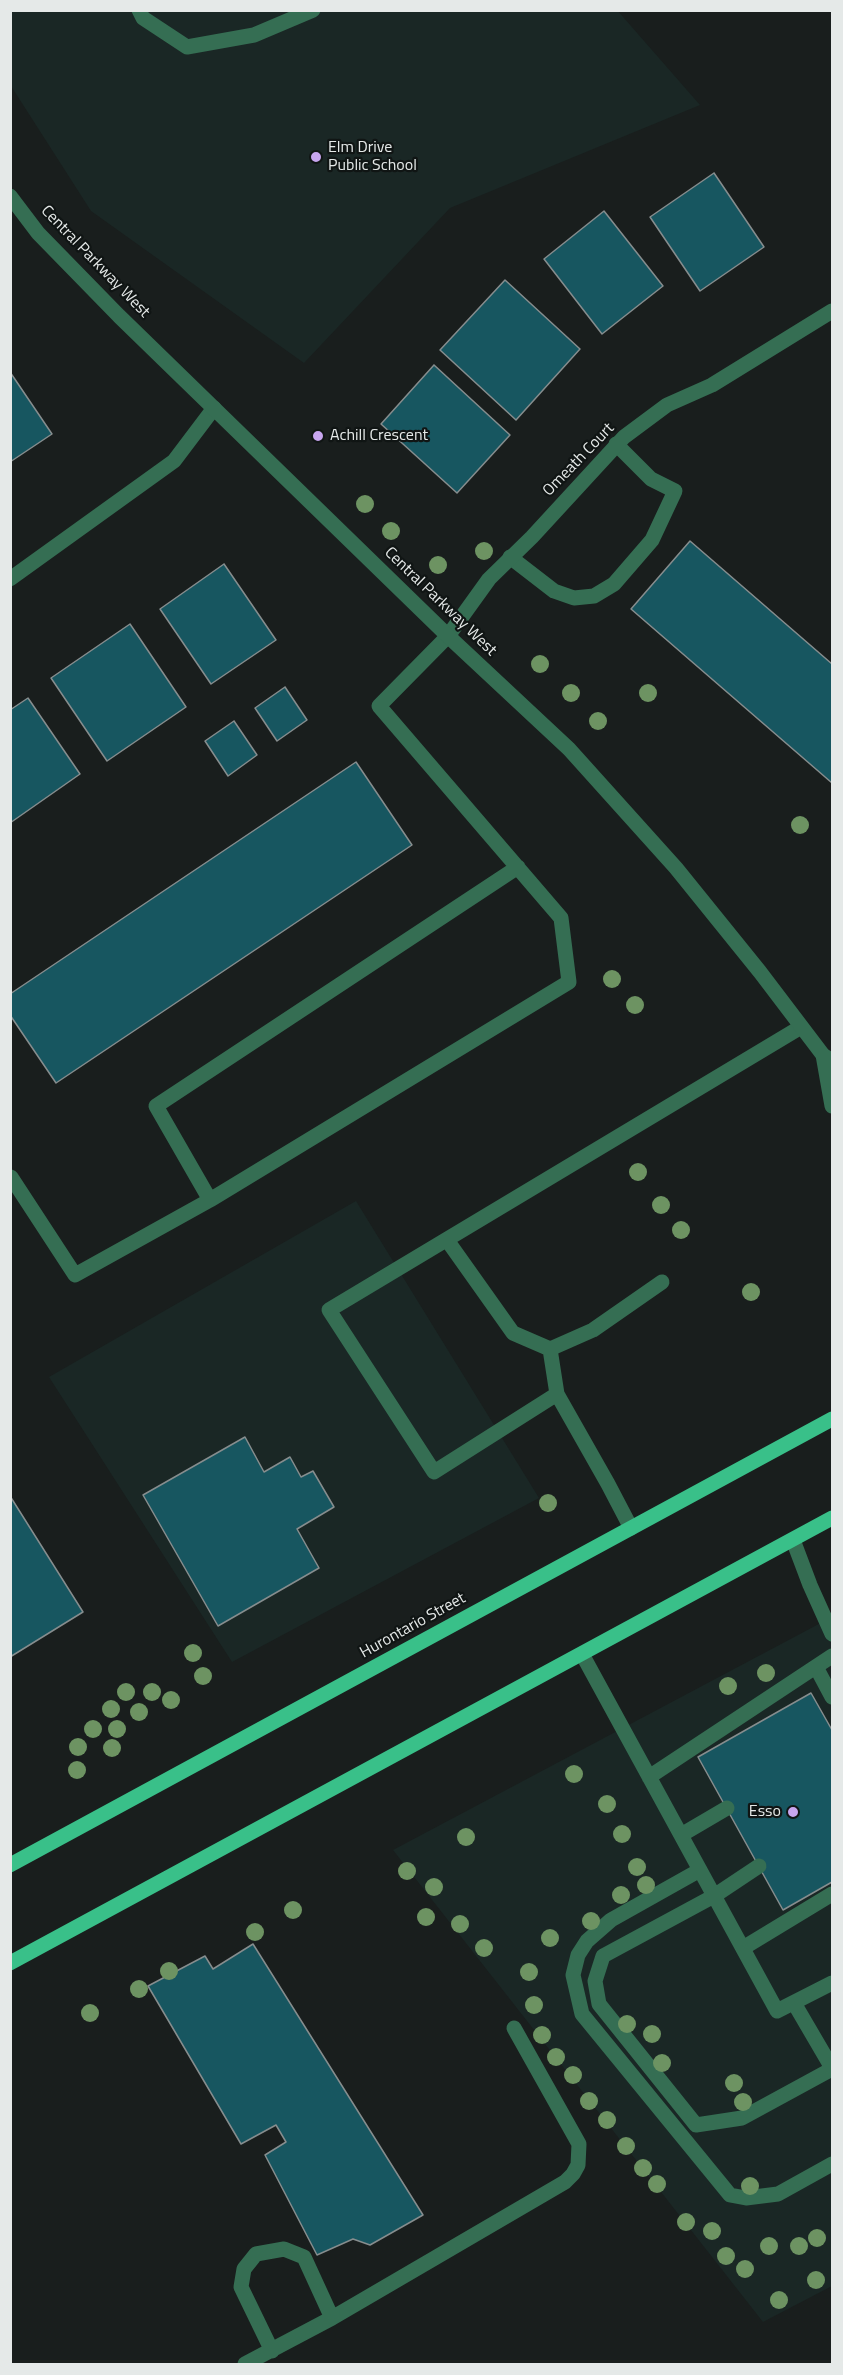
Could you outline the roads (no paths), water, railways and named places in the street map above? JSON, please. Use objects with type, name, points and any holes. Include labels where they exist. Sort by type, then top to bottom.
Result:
[{"type":"main road","name":"Hurontario Street","points":[[10,1865],[832,1419]]},
{"type":"main road","points":[[10,1963],[832,1518]]},
{"type":"street","points":[[139,10],[143,18],[187,48],[254,35],[313,10]]},
{"type":"street","name":"Central Parkway West","points":[[10,196],[38,232],[214,408],[576,758],[676,868],[828,1058],[832,1106]]},
{"type":"street","name":"Omeath Court","points":[[518,867],[379,706],[448,636],[489,579],[532,537],[616,444],[667,405],[712,385],[832,311]]},
{"type":"street","points":[[10,579],[174,461],[214,408]]},
{"type":"street","points":[[510,557],[554,591],[574,598],[594,596],[614,584],[652,540],[675,491],[651,479],[616,444]]},
{"type":"street","points":[[11,1177],[75,1275],[210,1200],[569,982],[561,918],[518,867],[156,1106],[210,1200]]},
{"type":"street","points":[[556,1394],[434,1472],[329,1310],[801,1027]]},
{"type":"street","points":[[447,1240],[513,1333],[550,1349],[593,1330],[662,1282]]},
{"type":"street","points":[[550,1349],[556,1394],[609,1484],[631,1528]]},
{"type":"street","points":[[793,1540],[832,1634]]},
{"type":"street","points":[[582,1654],[777,2011],[832,1983]]},
{"type":"street","points":[[649,1777],[832,1656]]},
{"type":"street","points":[[816,1667],[832,1697]]},
{"type":"street","points":[[681,1834],[727,1809]]},
{"type":"street","points":[[759,1866],[714,1896],[603,1956],[596,1981],[599,2004],[696,2125],[742,2118],[832,2068],[794,2003]]},
{"type":"street","points":[[700,1870],[612,1920],[587,1941],[578,1955],[573,1976],[582,2014],[730,2195],[746,2198],[778,2194],[832,2164]]},
{"type":"street","points":[[742,1948],[832,1894]]},
{"type":"street","points":[[245,2364],[332,2318],[565,2182],[573,2174],[578,2165],[579,2144],[514,2028]]},
{"type":"street","points":[[272,2351],[241,2287],[244,2269],[256,2254],[284,2249],[304,2257],[332,2318]]},
{"type":"place","name":"Elm Drive Public School","points":[[316,157]]},
{"type":"place","name":"Achill Crescent","points":[[318,436]]},
{"type":"place","name":"Esso","points":[[793,1812]]}]
